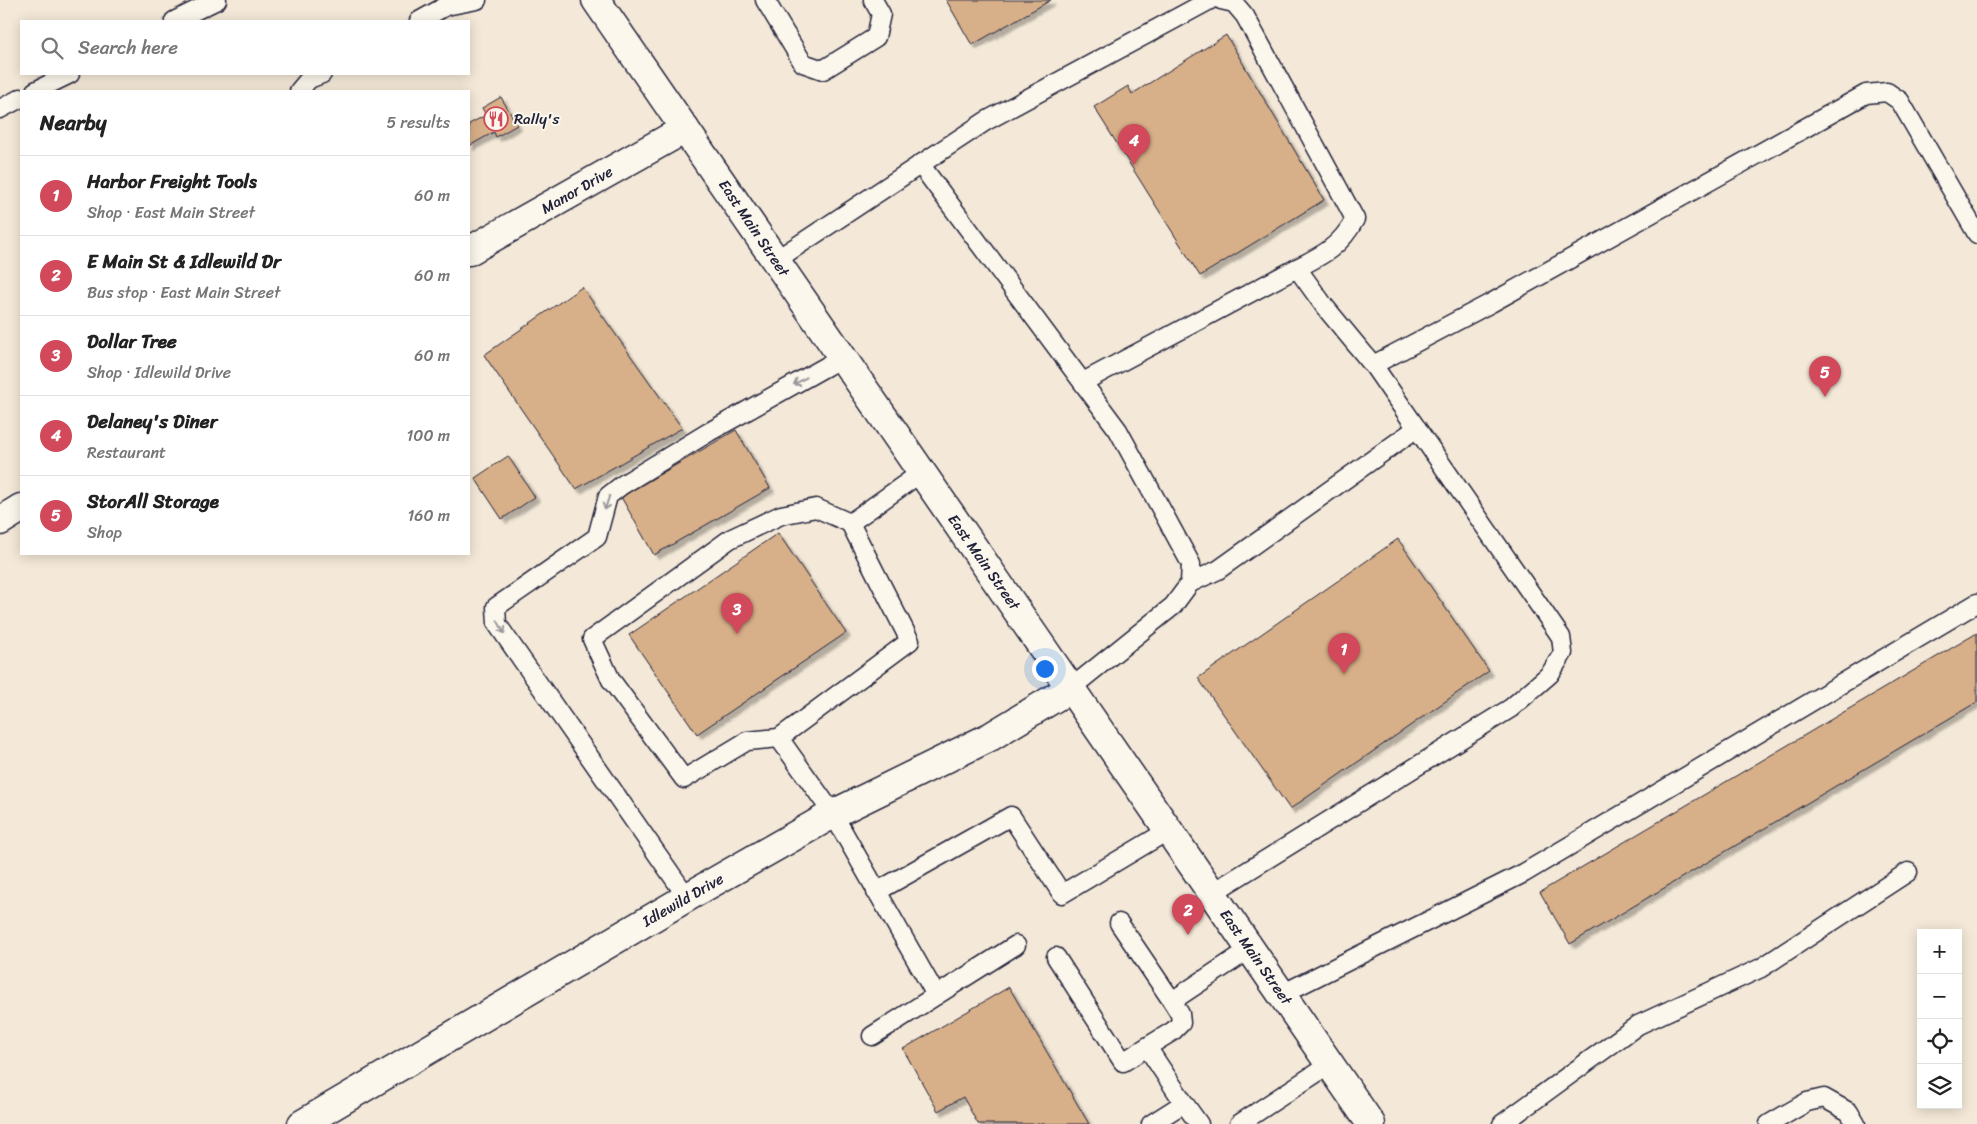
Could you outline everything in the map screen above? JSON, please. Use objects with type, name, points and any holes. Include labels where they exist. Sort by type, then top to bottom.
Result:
[{"type":"main road","name":"East Main Street","points":[[596,0],[1371,1124]]},
{"type":"main road","name":"Manor Drive","points":[[470,251],[685,128]]},
{"type":"main road","points":[[0,521],[20,509]]},
{"type":"main road","name":"Idlewild Drive","points":[[302,1124],[686,897],[833,814],[990,737],[1071,688]]},
{"type":"lane","points":[[176,20],[217,0]]},
{"type":"lane","points":[[421,20],[446,6],[477,0]]},
{"type":"lane","points":[[765,0],[803,63],[822,70],[876,37],[881,14],[873,0]]},
{"type":"lane","points":[[776,260],[986,121],[1210,0]]},
{"type":"lane","points":[[1082,382],[1324,255],[1346,235],[1355,219],[1245,16],[1234,3],[1221,0]]},
{"type":"lane","points":[[37,90],[68,75]]},
{"type":"lane","points":[[300,90],[309,79],[319,75]]},
{"type":"lane","points":[[1373,365],[1491,303],[1866,94],[1887,92],[1900,101],[1977,234]]},
{"type":"lane","points":[[0,109],[20,99]]},
{"type":"lane","points":[[920,164],[1118,430],[1191,564],[1190,584]]},
{"type":"lane","points":[[1212,893],[1510,708],[1550,674],[1563,653],[1561,637],[1417,428],[1373,365],[1325,307],[1297,268]]},
{"type":"lane","points":[[686,897],[497,624],[496,607],[597,537],[608,496],[622,485],[710,432],[843,357]]},
{"type":"lane","points":[[1071,688],[1173,606],[1190,584],[1218,570],[1417,428]]},
{"type":"lane","points":[[850,523],[922,472]]},
{"type":"lane","points":[[816,508],[850,523],[910,641],[779,738],[747,741],[684,779],[611,680],[592,639],[730,538],[781,515],[816,508]]},
{"type":"lane","points":[[1282,994],[1524,873],[1977,603]]},
{"type":"lane","points":[[779,738],[833,814],[936,995]]},
{"type":"lane","points":[[876,892],[1011,816],[1062,894],[1169,830]]},
{"type":"lane","points":[[1502,1124],[1638,1025],[1760,968],[1908,872]]},
{"type":"lane","points":[[1056,957],[1122,1062],[1173,1032],[1181,1023],[1180,1014],[1172,1001],[1119,923]]},
{"type":"lane","points":[[872,1036],[1016,945]]},
{"type":"lane","points":[[1172,1001],[1250,949]]},
{"type":"lane","points":[[1147,1047],[1199,1124]]},
{"type":"lane","points":[[1239,1124],[1330,1064]]},
{"type":"lane","points":[[1769,1124],[1807,1102],[1824,1098],[1849,1112],[1856,1124]]},
{"type":"lane","points":[[1152,1124],[1184,1103]]},
{"type":"building","points":[[946,0],[1051,0],[972,45]]},
{"type":"building","points":[[1226,35],[1324,200],[1200,276],[1094,107],[1128,86],[1132,94]]},
{"type":"building","name":"Rally's","points":[[501,97],[517,125],[496,137],[494,132],[470,145],[470,123],[486,115],[482,108]]},
{"type":"building","points":[[582,287],[682,428],[576,489],[484,355]]},
{"type":"building","points":[[736,430],[770,488],[654,555],[621,497]]},
{"type":"building","points":[[508,456],[535,497],[502,519],[475,478]]},
{"type":"building","points":[[778,533],[846,633],[697,734],[629,635]]},
{"type":"building","points":[[1398,539],[1489,671],[1290,809],[1198,678]]},
{"type":"building","points":[[1977,633],[1977,702],[1570,944],[1540,892]]},
{"type":"building","points":[[1009,987],[1089,1124],[978,1124],[963,1097],[938,1111],[903,1049]]},
{"type":"place","name":"Rally's","points":[[496,119]]},
{"type":"place","name":"Delaney's Diner","points":[[1134,165]]},
{"type":"place","name":"StorAll Storage","points":[[1825,397]]},
{"type":"place","name":"Dollar Tree","points":[[737,634]]},
{"type":"place","name":"Harbor Freight Tools","points":[[1344,674]]},
{"type":"place","name":"E Main St & Idlewild Dr","points":[[1188,935]]}]
